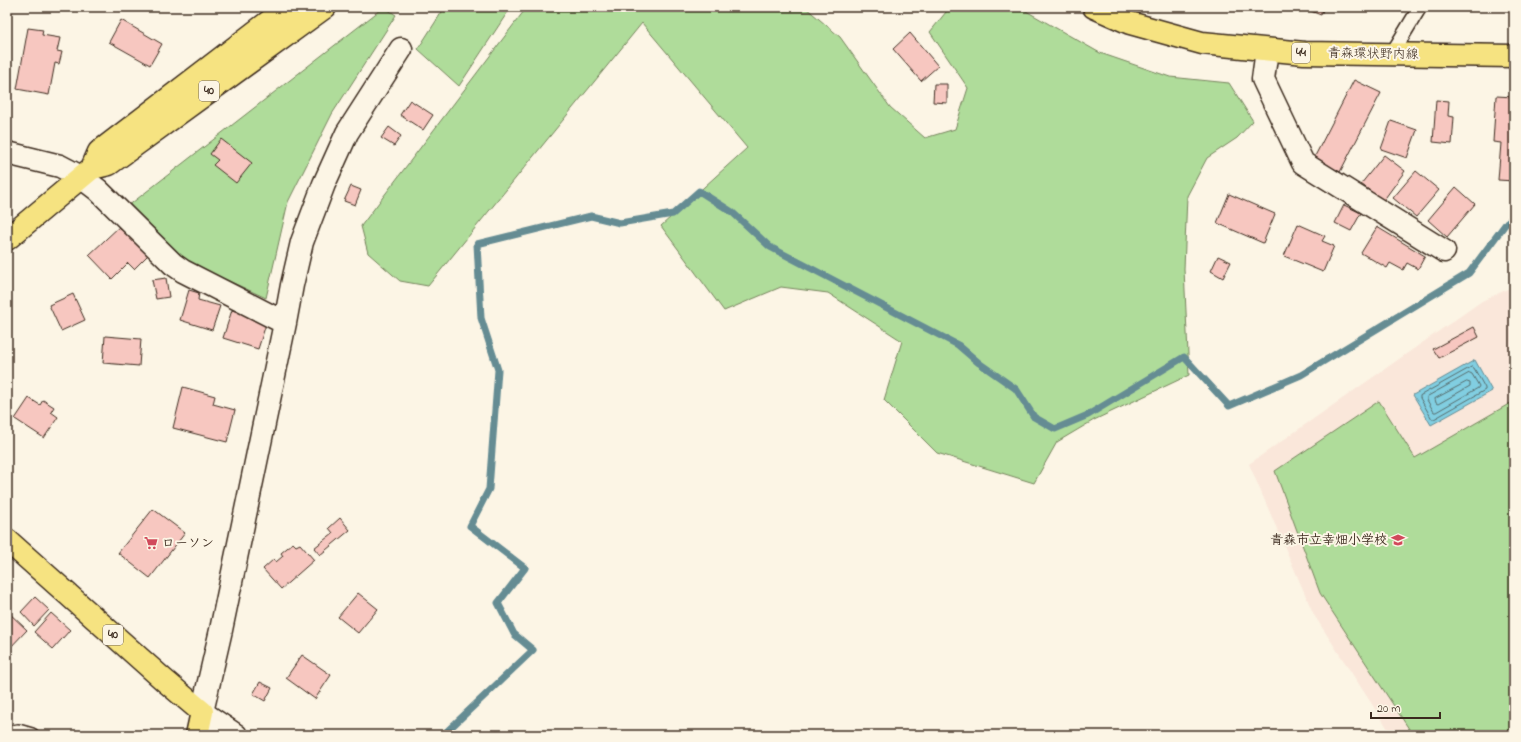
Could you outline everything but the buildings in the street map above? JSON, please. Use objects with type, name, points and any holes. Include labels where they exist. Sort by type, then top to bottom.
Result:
[{"type":"main road","name":"40","points":[[7,239],[86,173],[99,152],[288,7]]},
{"type":"main road","name":"40","points":[[86,173],[109,164],[324,7]]},
{"type":"main road","name":"青森環状野内線","points":[[1094,7],[1130,23],[1202,43],[1304,54],[1514,56]]},
{"type":"main road","name":"40","points":[[7,540],[202,712]]},
{"type":"main road","points":[[198,735],[202,712]]},
{"type":"street","points":[[236,735],[202,712],[221,630],[302,242],[324,184],[347,133],[401,49]]},
{"type":"street","points":[[1267,50],[1263,79],[1303,163],[1444,251]]},
{"type":"street","points":[[7,153],[86,173],[98,190],[173,264],[182,271],[286,323]]},
{"type":"lane","points":[[1391,55],[1420,7]]},
{"type":"lane","points":[[14,733],[32,735]]},
{"type":"shaded area","name":"青森市立幸畑小学校","points":[[1514,286],[1514,735],[1392,735],[1314,615],[1249,464],[1482,301]]},
{"type":"green space","points":[[384,7],[396,15],[332,114],[288,202],[266,298],[183,260],[128,206]]},
{"type":"green space","points":[[445,7],[511,7],[459,86],[418,49]]},
{"type":"green space","points":[[527,7],[805,7],[840,37],[890,107],[925,138],[955,129],[968,88],[930,32],[950,7],[1019,7],[1100,53],[1170,77],[1229,83],[1253,121],[1237,138],[1207,158],[1187,196],[1184,269],[1189,375],[1094,420],[1057,442],[1034,483],[937,453],[884,400],[902,341],[828,293],[781,287],[724,311],[661,226],[747,148],[642,23],[428,286],[400,281],[368,253],[361,226]]},
{"type":"green space","name":"青森市立幸畑小学校","points":[[1379,401],[1415,458],[1514,401],[1514,735],[1413,735],[1320,593],[1275,471]]},
{"type":"water","points":[[1475,360],[1492,391],[1431,425],[1413,395]]},
{"type":"waterway","points":[[443,735],[533,650],[514,634],[498,603],[525,568],[470,526],[489,489],[498,370],[481,318],[477,244],[591,216],[620,223],[673,214],[699,191],[732,212],[770,247],[958,345],[979,363],[1016,389],[1034,417],[1055,429],[1088,415],[1184,357],[1229,406],[1301,375],[1469,273],[1507,222],[1514,217]]},
{"type":"place","name":"青森市立幸畑小学校","points":[[1398,540]]},
{"type":"place","name":"ローソン","points":[[151,543]]}]
